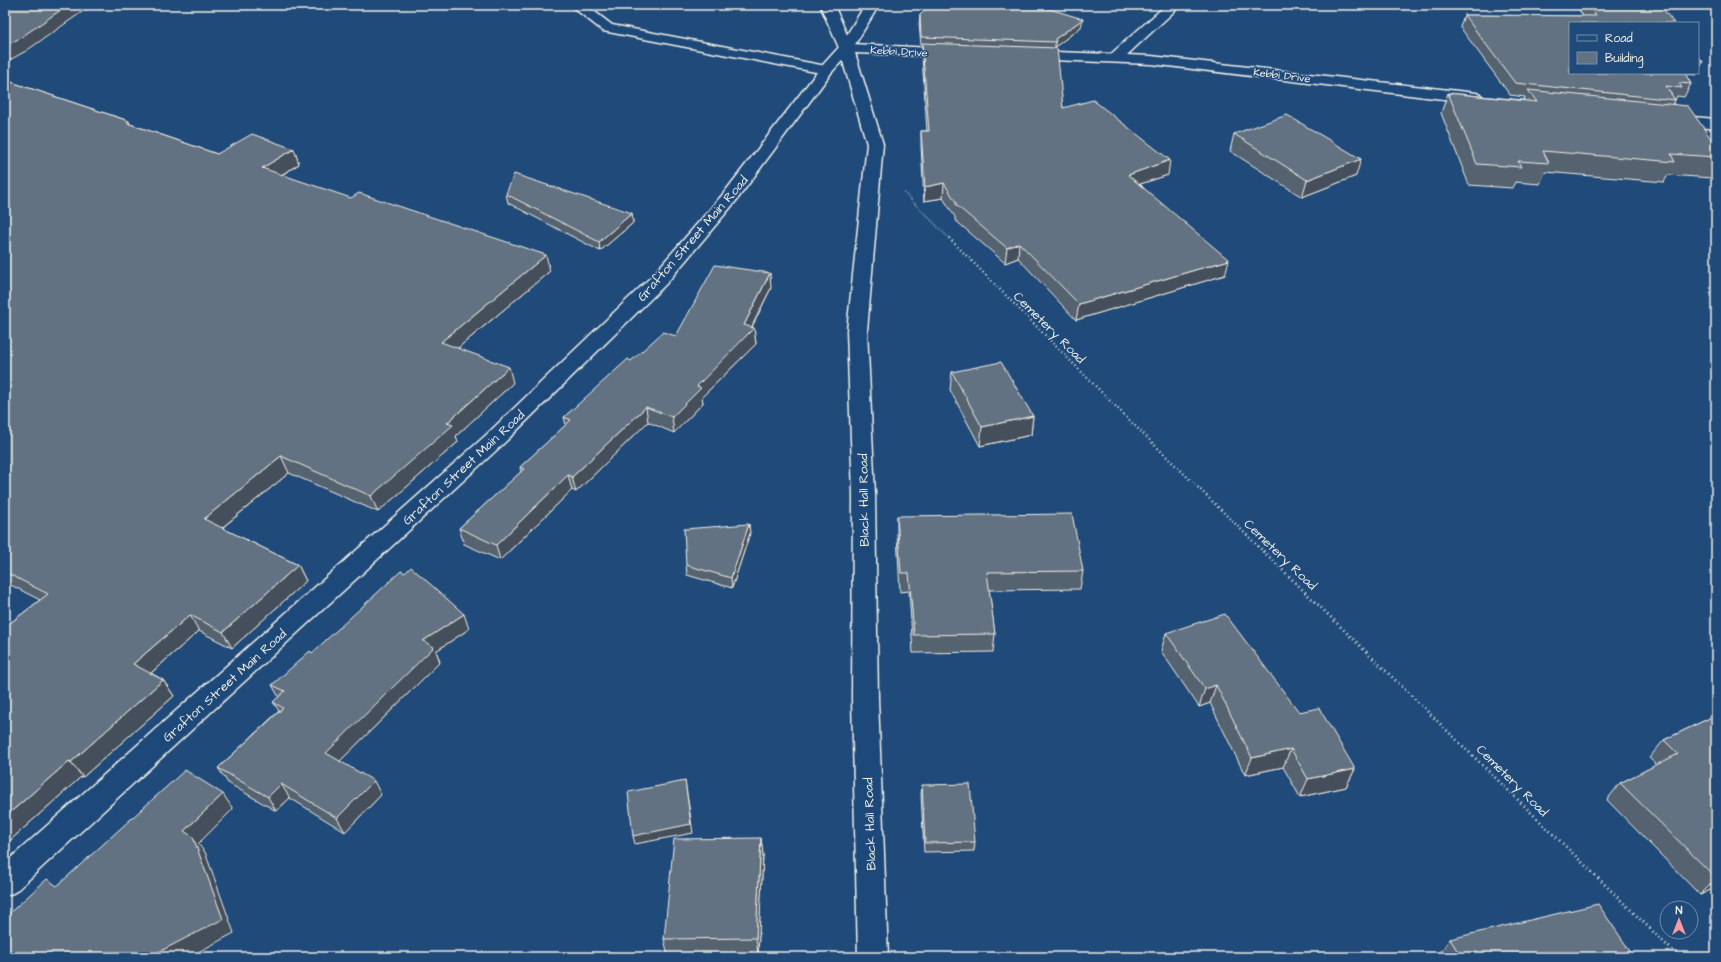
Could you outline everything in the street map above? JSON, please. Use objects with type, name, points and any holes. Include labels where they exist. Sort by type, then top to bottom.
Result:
[{"type":"street","points":[[577,5],[608,28],[826,70]]},
{"type":"street","name":"Black Hall Road","points":[[827,5],[846,48],[875,144],[856,331],[864,494],[865,699],[873,957]]},
{"type":"street","name":"Grafton Street Main Road","points":[[5,882],[493,441],[659,280],[730,197],[826,70],[846,48],[872,5]]},
{"type":"street","points":[[1115,58],[1174,5]]},
{"type":"street","name":"Kebbi Drive","points":[[846,48],[969,54]]},
{"type":"street","name":"Kebbi Drive","points":[[1016,55],[1150,60],[1488,100]]},
{"type":"street","points":[[1655,119],[1716,124]]},
{"type":"path","name":"Cemetery Road","points":[[873,160],[1127,418],[1679,957]]},
{"type":"building","points":[[5,5],[68,5],[20,38],[5,46]]},
{"type":"building","points":[[930,5],[1036,5],[1083,19],[1055,39],[1056,42],[921,37],[920,15]]},
{"type":"building","points":[[1589,5],[1660,5],[1673,22],[1569,22],[1569,74],[1686,74],[1691,84],[1679,83],[1682,88],[1666,86],[1675,100],[1515,83],[1464,15],[1596,16]]},
{"type":"building","points":[[922,43],[1057,48],[1063,108],[1093,100],[1170,160],[1128,175],[1229,260],[1079,304],[1019,243],[1007,248],[956,205],[956,202],[944,183],[925,187],[921,131],[929,131]]},
{"type":"building","points":[[5,80],[129,121],[127,123],[217,154],[252,134],[294,149],[262,168],[351,198],[359,193],[546,255],[441,342],[509,367],[447,423],[453,425],[371,496],[281,456],[204,519],[298,565],[223,632],[190,615],[133,664],[163,680],[71,762],[69,761],[5,817],[5,627],[48,594],[5,572]]},
{"type":"building","points":[[1528,90],[1688,106],[1716,146],[1716,157],[1671,154],[1675,162],[1543,151],[1549,163],[1518,161],[1521,167],[1477,164],[1448,93],[1537,102]]},
{"type":"building","points":[[1287,115],[1361,159],[1307,180],[1234,134]]},
{"type":"building","points":[[514,174],[632,213],[599,242],[506,194]]},
{"type":"building","points":[[715,265],[770,273],[744,325],[754,328],[697,386],[701,388],[672,417],[646,407],[572,477],[568,475],[496,545],[459,528],[524,469],[520,467],[571,420],[564,417],[628,359],[631,361],[663,332],[676,336]]},
{"type":"building","points":[[1001,362],[1033,416],[982,427],[952,372]]},
{"type":"building","points":[[1072,514],[1083,571],[987,572],[995,634],[914,635],[909,573],[901,573],[897,516]]},
{"type":"building","points":[[749,524],[731,578],[686,565],[684,529]]},
{"type":"building","points":[[411,567],[464,614],[423,641],[434,647],[326,753],[374,781],[337,818],[281,784],[268,797],[218,768],[283,708],[273,702],[285,691],[272,685],[310,651],[312,653],[401,571],[405,573]]},
{"type":"building","points":[[1225,614],[1299,712],[1319,708],[1355,769],[1308,779],[1291,749],[1252,758],[1216,685],[1205,689],[1166,633]]},
{"type":"building","points":[[1716,715],[1716,878],[1620,783],[1678,754],[1664,740]]},
{"type":"building","points":[[185,770],[223,794],[184,831],[193,837],[223,919],[149,957],[5,957],[5,917],[47,879],[57,886]]},
{"type":"building","points":[[685,781],[691,824],[633,836],[628,792]]},
{"type":"building","points":[[970,784],[975,842],[925,843],[922,785]]},
{"type":"building","points":[[761,838],[756,938],[664,939],[674,839]]},
{"type":"building","points":[[1598,904],[1634,957],[1461,957],[1450,939]]}]
